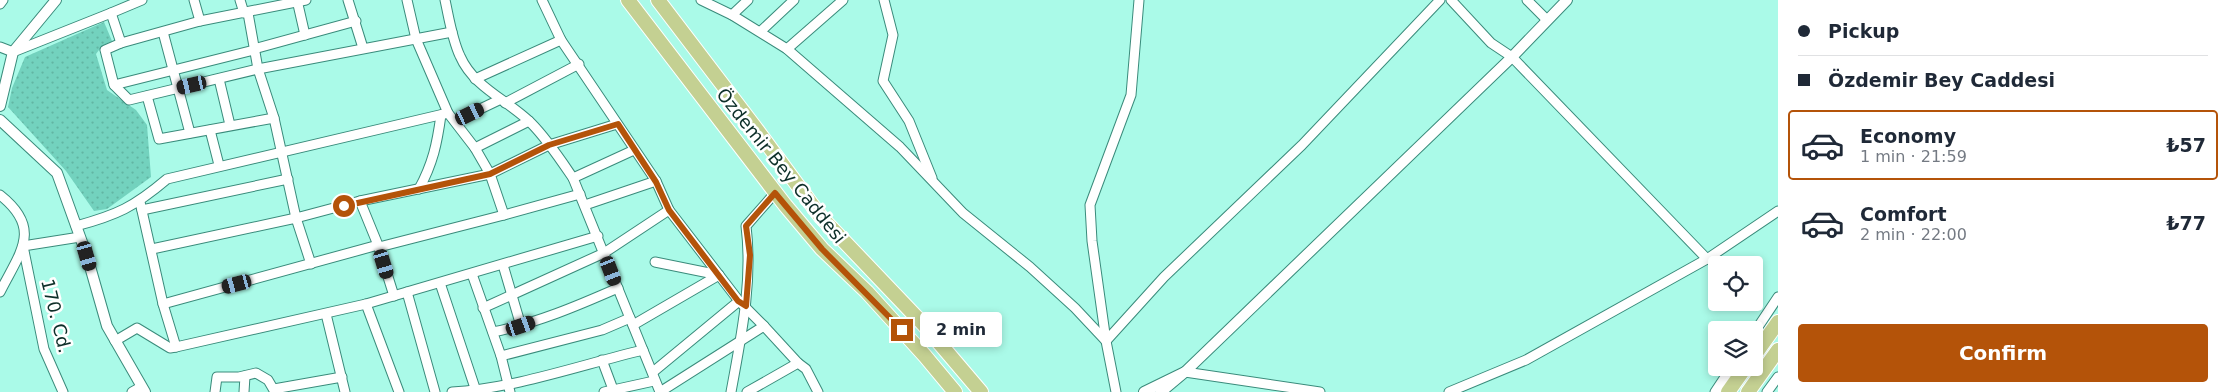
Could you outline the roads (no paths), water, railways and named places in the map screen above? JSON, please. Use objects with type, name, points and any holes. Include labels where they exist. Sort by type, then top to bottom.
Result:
[{"type":"main road","name":"Özdemir Bey Caddesi","points":[[628,0],[775,193],[822,249],[867,292],[955,392]]},
{"type":"main road","points":[[658,0],[821,217],[924,325],[981,392]]},
{"type":"main road","points":[[1763,343],[1778,322]]},
{"type":"main road","points":[[1748,392],[1778,350]]},
{"type":"main road","points":[[1722,392],[1734,376]]},
{"type":"main road","points":[[1728,392],[1736,376]]},
{"type":"street","points":[[0,4],[3,0]]},
{"type":"street","points":[[0,106],[13,52],[56,0]]},
{"type":"street","points":[[0,47],[13,52],[142,0]]},
{"type":"street","points":[[194,0],[200,21]]},
{"type":"street","points":[[240,0],[246,13],[258,69],[274,118],[296,218],[311,264]]},
{"type":"street","points":[[305,35],[300,0],[268,4],[246,13],[200,21],[120,43],[105,50],[114,85],[129,100],[258,69],[452,32]]},
{"type":"street","points":[[348,0],[363,48]]},
{"type":"street","points":[[406,0],[416,39],[444,114],[431,167],[419,189]]},
{"type":"street","points":[[445,0],[452,32],[460,56],[475,79],[528,121],[549,145],[573,178],[660,392],[764,326]]},
{"type":"street","points":[[542,0],[561,40],[579,64],[656,182],[669,210],[742,304],[806,369],[818,392]]},
{"type":"street","points":[[701,0],[762,31],[787,49],[900,147],[963,213],[996,242],[1030,267],[1075,308],[1106,341]]},
{"type":"street","points":[[732,15],[748,0]]},
{"type":"street","points":[[762,31],[794,0]]},
{"type":"street","points":[[787,49],[843,0]]},
{"type":"street","points":[[884,0],[893,35],[883,81],[909,121],[934,182]]},
{"type":"street","points":[[1116,392],[1106,341],[1092,241],[1090,205],[1131,95],[1139,0]]},
{"type":"street","points":[[1106,341],[1164,277],[1302,145],[1440,0]]},
{"type":"street","points":[[1451,0],[1492,43],[1512,58],[1707,259]]},
{"type":"street","points":[[1527,0],[1547,20]]},
{"type":"street","points":[[1162,392],[1512,58],[1567,0]]},
{"type":"street","points":[[111,13],[120,43]]},
{"type":"street","points":[[114,85],[356,21]]},
{"type":"street","points":[[163,32],[190,133]]},
{"type":"street","points":[[475,79],[561,40]]},
{"type":"street","points":[[455,121],[579,64]]},
{"type":"street","points":[[219,79],[230,125]]},
{"type":"street","points":[[147,96],[159,139],[274,118]]},
{"type":"street","points":[[141,206],[167,179],[219,165],[444,114],[455,121],[475,148],[490,174],[504,215]]},
{"type":"street","points":[[0,120],[57,173],[80,237],[107,326],[139,390]]},
{"type":"street","points":[[475,148],[528,121]]},
{"type":"street","points":[[152,249],[296,218],[360,201],[490,174],[549,145],[618,124]]},
{"type":"street","points":[[210,130],[219,165]]},
{"type":"street","points":[[573,178],[634,150]]},
{"type":"street","points":[[76,226],[108,218],[141,206],[288,179]]},
{"type":"street","points":[[584,205],[656,182]]},
{"type":"street","points":[[731,392],[740,341],[742,304],[750,255],[746,226],[775,193]]},
{"type":"street","name":"170. Cd.","points":[[0,194],[20,216],[26,232],[23,246],[44,348],[63,392]]},
{"type":"street","points":[[163,304],[580,194]]},
{"type":"street","points":[[360,201],[379,246],[394,296]]},
{"type":"street","points":[[141,206],[163,304],[176,347]]},
{"type":"street","points":[[484,308],[604,253],[669,210]]},
{"type":"street","points":[[1449,392],[1526,360],[1707,259],[1778,211]]},
{"type":"street","points":[[115,342],[137,328],[170,348],[176,347],[366,304],[598,236]]},
{"type":"street","points":[[0,292],[23,246],[80,237]]},
{"type":"street","points":[[655,262],[718,275]]},
{"type":"street","points":[[503,265],[521,326]]},
{"type":"street","points":[[472,274],[501,356],[509,388]]},
{"type":"street","points":[[501,356],[632,321],[718,275]]},
{"type":"street","points":[[440,283],[476,390]]},
{"type":"street","points":[[493,332],[521,326],[563,312],[618,288]]},
{"type":"street","points":[[407,292],[435,392]]},
{"type":"street","points":[[1762,321],[1778,296]]},
{"type":"street","points":[[366,304],[399,392]]},
{"type":"street","points":[[602,360],[611,391],[654,376],[742,304]]},
{"type":"street","points":[[326,314],[346,392]]},
{"type":"street","points":[[452,392],[509,388],[602,360],[643,350]]},
{"type":"street","points":[[747,392],[798,363]]},
{"type":"street","points":[[1144,392],[1184,372],[1320,392]]},
{"type":"street","points":[[215,392],[217,377],[245,376],[256,373],[268,380],[274,390],[342,377]]},
{"type":"street","points":[[244,392],[245,376]]},
{"type":"street","points":[[1715,392],[1733,376]]},
{"type":"street","points":[[1767,392],[1778,377]]}]
